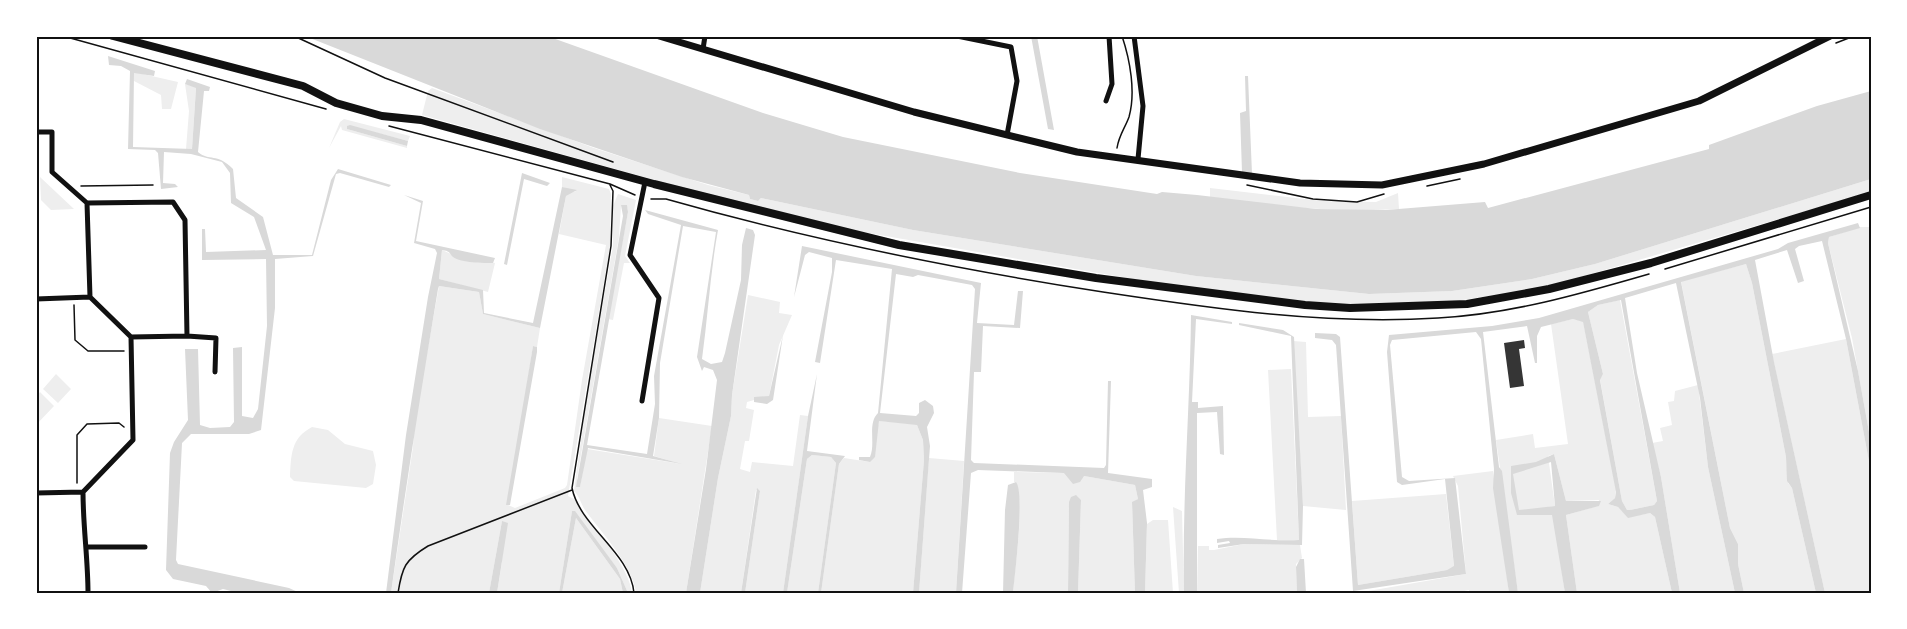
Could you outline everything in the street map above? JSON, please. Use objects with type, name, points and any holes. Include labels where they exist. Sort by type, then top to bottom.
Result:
[{"type":"main road","points":[[113,36],[303,87],[336,103],[382,116],[421,120],[645,182],[841,232],[943,253],[1238,299],[1350,308],[1467,304],[1549,290],[1651,262],[1871,195]]},
{"type":"street","points":[[660,36],[914,112],[1077,152],[1300,183],[1382,185],[1484,164],[1699,101],[1830,36]]},
{"type":"street","points":[[703,50],[705,36]]},
{"type":"street","points":[[957,36],[980,38],[1011,47],[1017,81],[1007,135]]},
{"type":"street","points":[[1106,101],[1112,84],[1109,36]]},
{"type":"street","points":[[1134,36],[1143,106],[1138,159]]},
{"type":"street","points":[[36,132],[52,132],[52,172],[87,203],[173,202],[185,220],[187,336]]},
{"type":"street","points":[[642,401],[659,298],[630,255],[645,182]]},
{"type":"street","points":[[36,493],[80,493],[133,440],[131,337],[90,297],[87,203]]},
{"type":"street","points":[[36,298],[90,297]]},
{"type":"street","points":[[131,337],[216,338],[215,372]]},
{"type":"street","points":[[80,493],[84,539],[88,548],[88,593]]},
{"type":"street","points":[[88,548],[145,547]]},
{"type":"path","points":[[294,36],[385,78],[569,148],[613,161]]},
{"type":"path","points":[[1118,146],[1119,133],[1128,119],[1132,95],[1122,36]]},
{"type":"path","points":[[1834,44],[1854,36]]},
{"type":"path","points":[[1420,187],[1461,178]]},
{"type":"path","points":[[1237,183],[1313,200],[1357,202],[1390,192]]},
{"type":"path","points":[[610,184],[614,191],[611,246],[587,381],[572,490],[627,573],[634,593]]},
{"type":"path","points":[[68,186],[153,185]]},
{"type":"path","points":[[74,298],[75,340],[88,351],[132,351]]},
{"type":"path","points":[[80,493],[77,435],[87,424],[119,423],[133,435]]},
{"type":"path","points":[[398,593],[401,572],[411,556],[428,546],[572,490]]},
{"type":"shaded area","points":[[305,36],[547,36],[763,113],[843,137],[1020,173],[1157,194],[1162,192],[1197,195],[1316,209],[1386,210],[1485,202],[1488,208],[1709,149],[1709,145],[1817,106],[1871,91],[1871,179],[1595,264],[1532,279],[1452,291],[1369,294],[1196,276],[913,230],[761,198],[758,201],[750,199],[749,195],[682,177],[540,129]]},
{"type":"shaded area","points":[[1031,36],[1037,36],[1054,130],[1048,129]]},
{"type":"shaded area","points":[[108,56],[155,71],[154,76],[134,73],[133,147],[192,149],[196,88],[185,84],[187,79],[210,87],[209,91],[204,91],[198,152],[218,159],[233,169],[236,198],[263,217],[273,255],[312,255],[331,180],[338,169],[391,185],[389,187],[340,173],[336,174],[313,256],[275,259],[275,308],[261,430],[249,434],[191,434],[182,443],[176,560],[178,564],[289,588],[300,593],[239,593],[223,589],[212,593],[206,586],[173,579],[166,570],[170,453],[188,420],[185,349],[198,349],[200,425],[210,428],[230,427],[234,422],[233,348],[242,347],[242,416],[253,418],[258,409],[267,326],[266,259],[202,260],[202,229],[205,229],[206,252],[266,250],[254,217],[231,203],[230,173],[222,162],[191,154],[164,152],[163,183],[175,184],[178,187],[161,189],[158,153],[155,150],[128,149],[130,71],[121,66],[109,65]]},
{"type":"shaded area","points":[[134,72],[178,82],[171,109],[162,109],[161,95],[134,81]]},
{"type":"shaded area","points":[[1245,76],[1248,76],[1252,174],[1242,172],[1240,113],[1246,111]]},
{"type":"shaded area","points":[[185,84],[196,87],[192,149],[186,149],[189,111]]},
{"type":"shaded area","points":[[432,88],[594,148],[708,185],[749,195],[750,199],[758,201],[761,198],[913,230],[1196,276],[1369,294],[1452,291],[1532,279],[1595,264],[1871,179],[1871,192],[1543,288],[1429,305],[1339,307],[1197,290],[845,229],[737,203],[422,115],[428,91]]},
{"type":"shaded area","points":[[344,119],[410,136],[408,141],[370,131],[347,129],[407,146],[407,148],[342,130],[341,126],[329,148],[340,122]]},
{"type":"shaded area","points":[[350,125],[408,141],[407,146],[347,129]]},
{"type":"shaded area","points":[[522,173],[550,183],[547,186],[524,179],[507,265],[504,264]]},
{"type":"shaded area","points":[[40,177],[74,209],[51,210],[41,200]]},
{"type":"shaded area","points":[[562,177],[609,189],[611,194],[610,246],[568,496],[574,499],[617,557],[632,593],[628,593],[617,568],[572,511],[559,593],[497,593],[502,562],[502,521],[489,593],[391,593],[415,420],[439,286],[479,292],[483,314],[540,328],[537,347],[533,346],[508,505],[515,508],[565,488],[567,485],[582,380],[606,245],[559,234],[566,196],[569,192],[576,192],[562,187]]},
{"type":"shaded area","points":[[562,187],[577,190],[566,196],[540,328],[483,314],[479,292],[439,286],[391,593],[386,593],[406,435],[437,253],[435,249],[414,243],[421,203],[404,195],[423,201],[416,241],[495,258],[493,263],[467,262],[442,250],[439,279],[483,290],[484,313],[533,323]]},
{"type":"shaded area","points":[[1210,188],[1322,201],[1376,202],[1398,193],[1399,209],[1304,208],[1257,203],[1210,197]]},
{"type":"shaded area","points":[[618,194],[636,200],[625,256],[630,263],[624,263],[613,320],[608,319],[628,212],[627,206],[621,205],[619,237],[577,478],[580,487],[587,449],[681,464],[654,456],[659,418],[712,426],[686,593],[636,593],[634,583],[623,561],[585,510],[574,491],[589,381],[613,246],[613,206]]},
{"type":"shaded area","points":[[621,205],[627,205],[628,212],[587,445],[647,454],[655,404],[654,376],[681,225],[648,214],[645,210],[718,230],[702,359],[711,364],[722,362],[725,353],[741,280],[742,245],[746,228],[753,230],[755,235],[731,416],[718,478],[700,593],[686,593],[706,469],[717,380],[713,370],[704,367],[702,371],[697,357],[716,232],[683,226],[660,363],[659,418],[653,456],[682,464],[588,448],[580,487],[576,487],[623,216]]},
{"type":"shaded area","points":[[1858,223],[1860,228],[1829,237],[1828,243],[1858,371],[1871,443],[1871,472],[1846,339],[1822,241],[1795,249],[1804,281],[1798,283],[1787,250],[1755,260],[1774,362],[1825,593],[1816,593],[1792,488],[1787,481],[1786,457],[1752,283],[1746,264],[1681,282],[1730,528],[1738,544],[1738,564],[1744,593],[1735,593],[1708,467],[1700,398],[1676,283],[1625,298],[1637,373],[1661,477],[1680,593],[1672,593],[1655,517],[1650,513],[1628,518],[1618,507],[1608,504],[1615,498],[1616,492],[1583,322],[1573,319],[1541,327],[1537,336],[1537,363],[1535,363],[1527,326],[1483,332],[1499,467],[1502,471],[1518,593],[1509,593],[1493,488],[1494,469],[1481,339],[1476,332],[1392,340],[1390,345],[1402,477],[1409,481],[1455,478],[1466,574],[1353,591],[1336,345],[1332,340],[1315,338],[1315,333],[1336,334],[1340,337],[1358,585],[1447,570],[1454,566],[1445,479],[1402,485],[1397,482],[1387,352],[1389,335],[1492,326],[1539,318],[1778,249],[1788,243]],"holes":[[[1621,300],[1657,501],[1654,505],[1630,510],[1627,510],[1622,501],[1600,380],[1603,374],[1588,312],[1598,305]]]},
{"type":"shaded area","points":[[1860,227],[1871,227],[1871,443],[1852,338],[1828,243],[1829,237]]},
{"type":"shaded area","points":[[802,246],[981,283],[977,323],[1014,325],[1018,291],[1023,291],[1020,328],[983,326],[981,372],[974,372],[971,460],[974,463],[1104,468],[1106,465],[1108,381],[1111,381],[1108,473],[1152,479],[1152,487],[1143,490],[1147,523],[1145,593],[1135,593],[1132,502],[1138,499],[1135,485],[1084,476],[1080,482],[1073,484],[1064,473],[978,470],[971,473],[962,593],[956,593],[975,289],[972,285],[918,275],[913,277],[896,274],[880,413],[916,416],[919,413],[919,403],[925,400],[933,406],[934,413],[927,427],[930,446],[919,593],[913,593],[924,460],[923,440],[917,425],[879,421],[875,457],[870,462],[859,460],[859,457],[870,457],[872,452],[872,428],[878,413],[892,269],[836,260],[820,363],[815,362],[832,272],[832,258],[809,252],[805,255],[794,297]]},
{"type":"shaded area","points":[[442,250],[495,263],[488,292],[439,279]]},
{"type":"shaded area","points":[[1746,264],[1752,283],[1786,457],[1788,483],[1792,488],[1816,593],[1744,593],[1738,564],[1738,544],[1730,528],[1681,281]]},
{"type":"shaded area","points":[[748,295],[780,302],[779,313],[792,315],[779,345],[769,396],[747,402],[746,408],[754,410],[749,441],[745,441],[740,469],[750,472],[752,462],[793,466],[800,415],[808,416],[783,593],[745,593],[760,491],[756,490],[741,593],[700,593],[718,478],[731,416],[732,395]]},
{"type":"shaded area","points":[[1620,300],[1657,501],[1654,505],[1630,510],[1627,510],[1622,501],[1600,379],[1603,374],[1588,312],[1598,305]]},
{"type":"shaded area","points":[[1191,315],[1232,322],[1232,324],[1196,319],[1192,402],[1198,402],[1198,408],[1223,406],[1224,455],[1220,454],[1217,412],[1197,413],[1197,593],[1184,593],[1184,523]]},
{"type":"shaded area","points":[[1573,319],[1583,321],[1616,489],[1615,498],[1608,504],[1618,507],[1628,517],[1650,513],[1655,517],[1672,593],[1577,593],[1566,515],[1598,506],[1599,500],[1566,501],[1554,454],[1548,456],[1555,506],[1548,507],[1554,518],[1565,593],[1518,593],[1496,440],[1533,434],[1535,448],[1568,444],[1551,324]]},
{"type":"shaded area","points":[[1239,323],[1283,330],[1294,337],[1303,506],[1302,545],[1244,544],[1218,548],[1218,545],[1230,543],[1229,541],[1217,543],[1217,539],[1227,538],[1299,540],[1291,336],[1239,325]]},
{"type":"shaded area","points":[[783,335],[773,400],[767,404],[754,402],[754,397],[769,396]]},
{"type":"shaded area","points":[[1846,339],[1871,472],[1871,593],[1825,593],[1772,354]]},
{"type":"shaded area","points":[[1293,341],[1306,342],[1308,417],[1341,416],[1346,510],[1303,506]]},
{"type":"shaded area","points":[[533,346],[537,347],[537,352],[510,505],[506,505]]},
{"type":"shaded area","points":[[1291,369],[1299,540],[1277,540],[1268,370]]},
{"type":"shaded area","points":[[56,374],[71,389],[58,403],[43,389]]},
{"type":"shaded area","points":[[817,374],[807,451],[845,456],[839,464],[821,593],[818,593],[836,463],[831,457],[812,455],[807,459],[787,593],[783,593],[808,416]]},
{"type":"shaded area","points":[[1698,385],[1708,467],[1735,593],[1680,593],[1661,477],[1652,443],[1663,441],[1660,428],[1672,425],[1668,402],[1674,401],[1675,391]]},
{"type":"shaded area","points":[[40,392],[54,406],[36,425],[36,397]]},
{"type":"shaded area","points":[[879,421],[914,423],[923,440],[924,460],[913,593],[821,593],[839,464],[844,458],[870,462]]},
{"type":"shaded area","points":[[312,427],[328,430],[345,444],[373,451],[376,465],[373,484],[366,488],[294,481],[290,477],[296,442],[305,431]]},
{"type":"shaded area","points":[[1554,454],[1566,501],[1601,501],[1599,506],[1566,515],[1577,593],[1565,593],[1552,515],[1517,515],[1511,493],[1511,466],[1536,462]],"holes":[[[1551,462],[1555,506],[1519,510],[1513,474]]]},
{"type":"shaded area","points":[[812,455],[831,457],[836,463],[818,593],[787,593],[807,459]]},
{"type":"shaded area","points":[[929,458],[964,461],[956,593],[919,593]]},
{"type":"shaded area","points":[[1493,471],[1509,593],[1469,593],[1469,590],[1454,593],[1357,593],[1466,574],[1458,486],[1453,476]]},
{"type":"shaded area","points":[[1014,472],[1065,473],[1068,476],[1084,476],[1135,485],[1138,499],[1132,503],[1135,593],[1078,593],[1081,500],[1069,502],[1068,593],[1013,593],[1020,520],[1019,492],[1014,482]]},
{"type":"shaded area","points":[[1016,482],[1019,489],[1020,517],[1013,593],[1003,593],[1005,510],[1008,485]]},
{"type":"shaded area","points":[[757,488],[760,491],[745,593],[741,593]]},
{"type":"shaded area","points":[[1446,494],[1454,567],[1358,585],[1352,501]]},
{"type":"shaded area","points":[[1076,495],[1081,500],[1078,593],[1068,593],[1069,502],[1071,497]]},
{"type":"shaded area","points":[[1173,507],[1182,511],[1184,593],[1179,593]]},
{"type":"shaded area","points":[[572,511],[575,511],[617,568],[628,593],[623,593],[620,579],[576,518],[562,593],[559,593]]},
{"type":"shaded area","points":[[576,518],[620,579],[623,593],[562,593]]},
{"type":"shaded area","points":[[1153,520],[1168,520],[1173,593],[1145,593],[1147,524]]},
{"type":"shaded area","points":[[502,521],[508,523],[497,593],[489,593]]},
{"type":"shaded area","points":[[1244,544],[1300,545],[1302,558],[1296,564],[1297,593],[1197,593],[1198,546],[1209,546],[1209,550],[1214,550]]},
{"type":"shaded area","points":[[1300,559],[1304,559],[1306,593],[1297,593],[1296,567]]},
{"type":"building","points":[[1524,340],[1525,348],[1519,349],[1524,386],[1510,388],[1504,343]]}]
